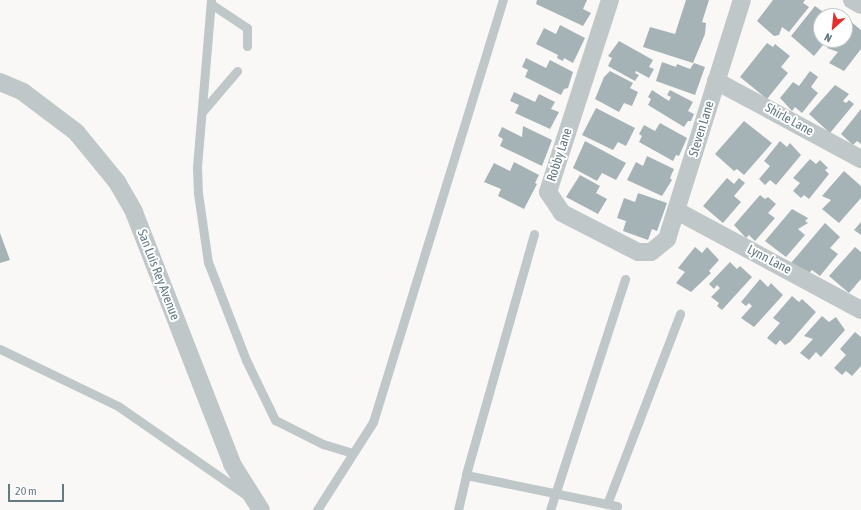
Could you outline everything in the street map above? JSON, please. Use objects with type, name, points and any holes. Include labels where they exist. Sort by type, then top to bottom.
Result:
[{"type":"street","name":"Robby Lane","points":[[610,0],[548,192],[562,213],[638,252],[651,252]]},
{"type":"street","name":"Steven Lane","points":[[651,252],[667,239],[742,0]]},
{"type":"street","points":[[852,0],[861,5]]},
{"type":"street","name":"Shirle Lane","points":[[716,81],[861,159]]},
{"type":"street","name":"San Luis Rey Avenue","points":[[0,82],[23,92],[76,132],[118,182],[134,212],[232,464],[257,504]]},
{"type":"street","name":"Lynn Lane","points":[[677,211],[861,310]]},
{"type":"lane","points":[[317,510],[373,422],[503,0]]},
{"type":"lane","points":[[211,2],[202,112],[198,193],[208,262],[246,360],[275,420],[322,444],[353,454]]},
{"type":"lane","points":[[211,2],[247,28],[247,46]]},
{"type":"lane","points":[[202,112],[238,71]]},
{"type":"lane","points":[[458,510],[466,475],[534,234]]},
{"type":"lane","points":[[550,510],[554,493],[625,279]]},
{"type":"lane","points":[[607,504],[680,314]]},
{"type":"lane","points":[[0,349],[118,406],[257,504]]},
{"type":"lane","points":[[466,475],[617,506],[616,510]]},
{"type":"building","points":[[537,0],[587,0],[583,9],[591,13],[583,26],[536,4]]},
{"type":"building","points":[[686,0],[709,0],[702,22],[706,23],[705,34],[693,63],[643,47],[650,27],[675,34]]},
{"type":"building","points":[[773,0],[805,0],[803,3],[809,7],[789,32],[782,27],[779,35],[774,36],[757,21]]},
{"type":"building","points":[[813,8],[813,48],[820,48],[814,56],[791,36]]},
{"type":"building","points":[[853,23],[861,30],[861,49],[844,71],[829,63],[838,52],[827,48],[853,48]]},
{"type":"building","points":[[560,25],[585,38],[573,63],[564,58],[563,61],[557,58],[558,55],[536,44],[544,28],[556,34]]},
{"type":"building","points":[[619,41],[653,60],[649,67],[654,69],[649,78],[636,71],[635,73],[639,75],[635,81],[608,66],[612,58],[608,56]]},
{"type":"building","points":[[767,43],[773,47],[775,44],[790,56],[781,67],[788,73],[767,99],[740,77]]},
{"type":"building","points":[[526,58],[546,68],[550,60],[573,72],[568,88],[564,89],[561,95],[525,77],[528,70],[522,67]]},
{"type":"building","points":[[662,62],[676,67],[677,64],[690,69],[694,63],[705,67],[695,95],[656,81]]},
{"type":"building","points":[[610,71],[633,83],[630,88],[638,92],[632,106],[624,103],[619,112],[595,99],[604,77]]},
{"type":"building","points":[[810,71],[818,77],[811,87],[818,93],[802,113],[795,107],[792,111],[780,98],[793,82],[799,86]]},
{"type":"building","points":[[835,85],[849,94],[843,101],[846,103],[849,100],[854,104],[830,133],[809,114]]},
{"type":"building","points":[[652,90],[669,101],[671,97],[667,95],[670,90],[693,102],[688,111],[694,114],[691,121],[688,121],[684,127],[648,105],[651,99],[648,97]]},
{"type":"building","points":[[514,92],[535,102],[539,94],[555,102],[551,109],[559,112],[550,129],[515,113],[519,105],[510,101]]},
{"type":"building","points":[[596,108],[635,128],[626,146],[618,142],[613,150],[582,135]]},
{"type":"building","points":[[861,109],[861,144],[857,141],[853,145],[841,134]]},
{"type":"building","points":[[744,121],[772,143],[744,175],[737,169],[734,171],[715,154]]},
{"type":"building","points":[[660,123],[687,138],[679,156],[676,155],[673,161],[639,142],[642,136],[639,134],[644,125],[655,131]]},
{"type":"building","points":[[523,126],[552,140],[542,166],[500,146],[503,139],[498,136],[502,127],[522,137]]},
{"type":"building","points":[[585,141],[626,163],[616,180],[602,173],[597,181],[573,168]]},
{"type":"building","points":[[780,141],[787,147],[790,143],[801,155],[776,185],[770,180],[765,185],[759,179],[770,166],[764,161]]},
{"type":"building","points":[[647,156],[674,169],[670,178],[672,180],[662,196],[627,180],[636,162],[643,166]]},
{"type":"building","points":[[810,159],[816,164],[820,160],[828,168],[825,170],[829,174],[809,199],[804,195],[801,198],[793,191],[800,183],[793,178]]},
{"type":"building","points":[[514,162],[539,175],[535,183],[537,184],[524,209],[498,196],[501,189],[484,182],[494,163],[510,171]]},
{"type":"building","points":[[844,171],[861,186],[861,198],[839,223],[822,209],[831,200],[822,196]]},
{"type":"building","points":[[580,175],[600,186],[596,193],[607,199],[598,214],[566,197]]},
{"type":"building","points":[[727,178],[734,184],[739,178],[745,183],[734,196],[741,202],[723,223],[703,206]]},
{"type":"building","points":[[638,193],[667,203],[657,231],[652,229],[648,240],[623,231],[626,221],[617,218],[624,198],[635,202]]},
{"type":"building","points":[[760,195],[765,199],[768,197],[776,204],[768,213],[775,218],[755,241],[749,235],[746,238],[734,225]]},
{"type":"building","points":[[792,209],[808,218],[805,221],[808,223],[798,229],[805,235],[786,257],[765,241]]},
{"type":"building","points":[[861,222],[861,235],[854,230]]},
{"type":"building","points":[[825,223],[840,237],[830,248],[838,254],[820,276],[812,270],[809,273],[791,263]]},
{"type":"building","points":[[0,233],[10,260],[0,263]]},
{"type":"building","points":[[695,247],[702,253],[707,247],[719,260],[709,271],[711,273],[691,292],[676,283],[685,272],[678,268]]},
{"type":"building","points":[[855,247],[861,252],[861,279],[849,293],[829,276]]},
{"type":"building","points":[[730,262],[737,269],[740,266],[752,277],[722,310],[717,306],[719,303],[711,297],[720,288],[717,285],[714,289],[709,284]]},
{"type":"building","points":[[760,279],[768,287],[771,283],[783,295],[754,327],[741,318],[752,306],[749,303],[746,306],[741,302]]},
{"type":"building","points":[[792,296],[799,302],[802,299],[816,312],[790,342],[785,345],[780,340],[776,345],[767,338],[780,323],[773,318]]},
{"type":"building","points":[[822,316],[829,322],[836,317],[845,330],[821,357],[816,352],[809,360],[800,353],[813,339],[804,336]]},
{"type":"building","points":[[855,332],[861,337],[861,366],[852,376],[846,371],[842,375],[834,368],[846,355],[840,349]]}]
